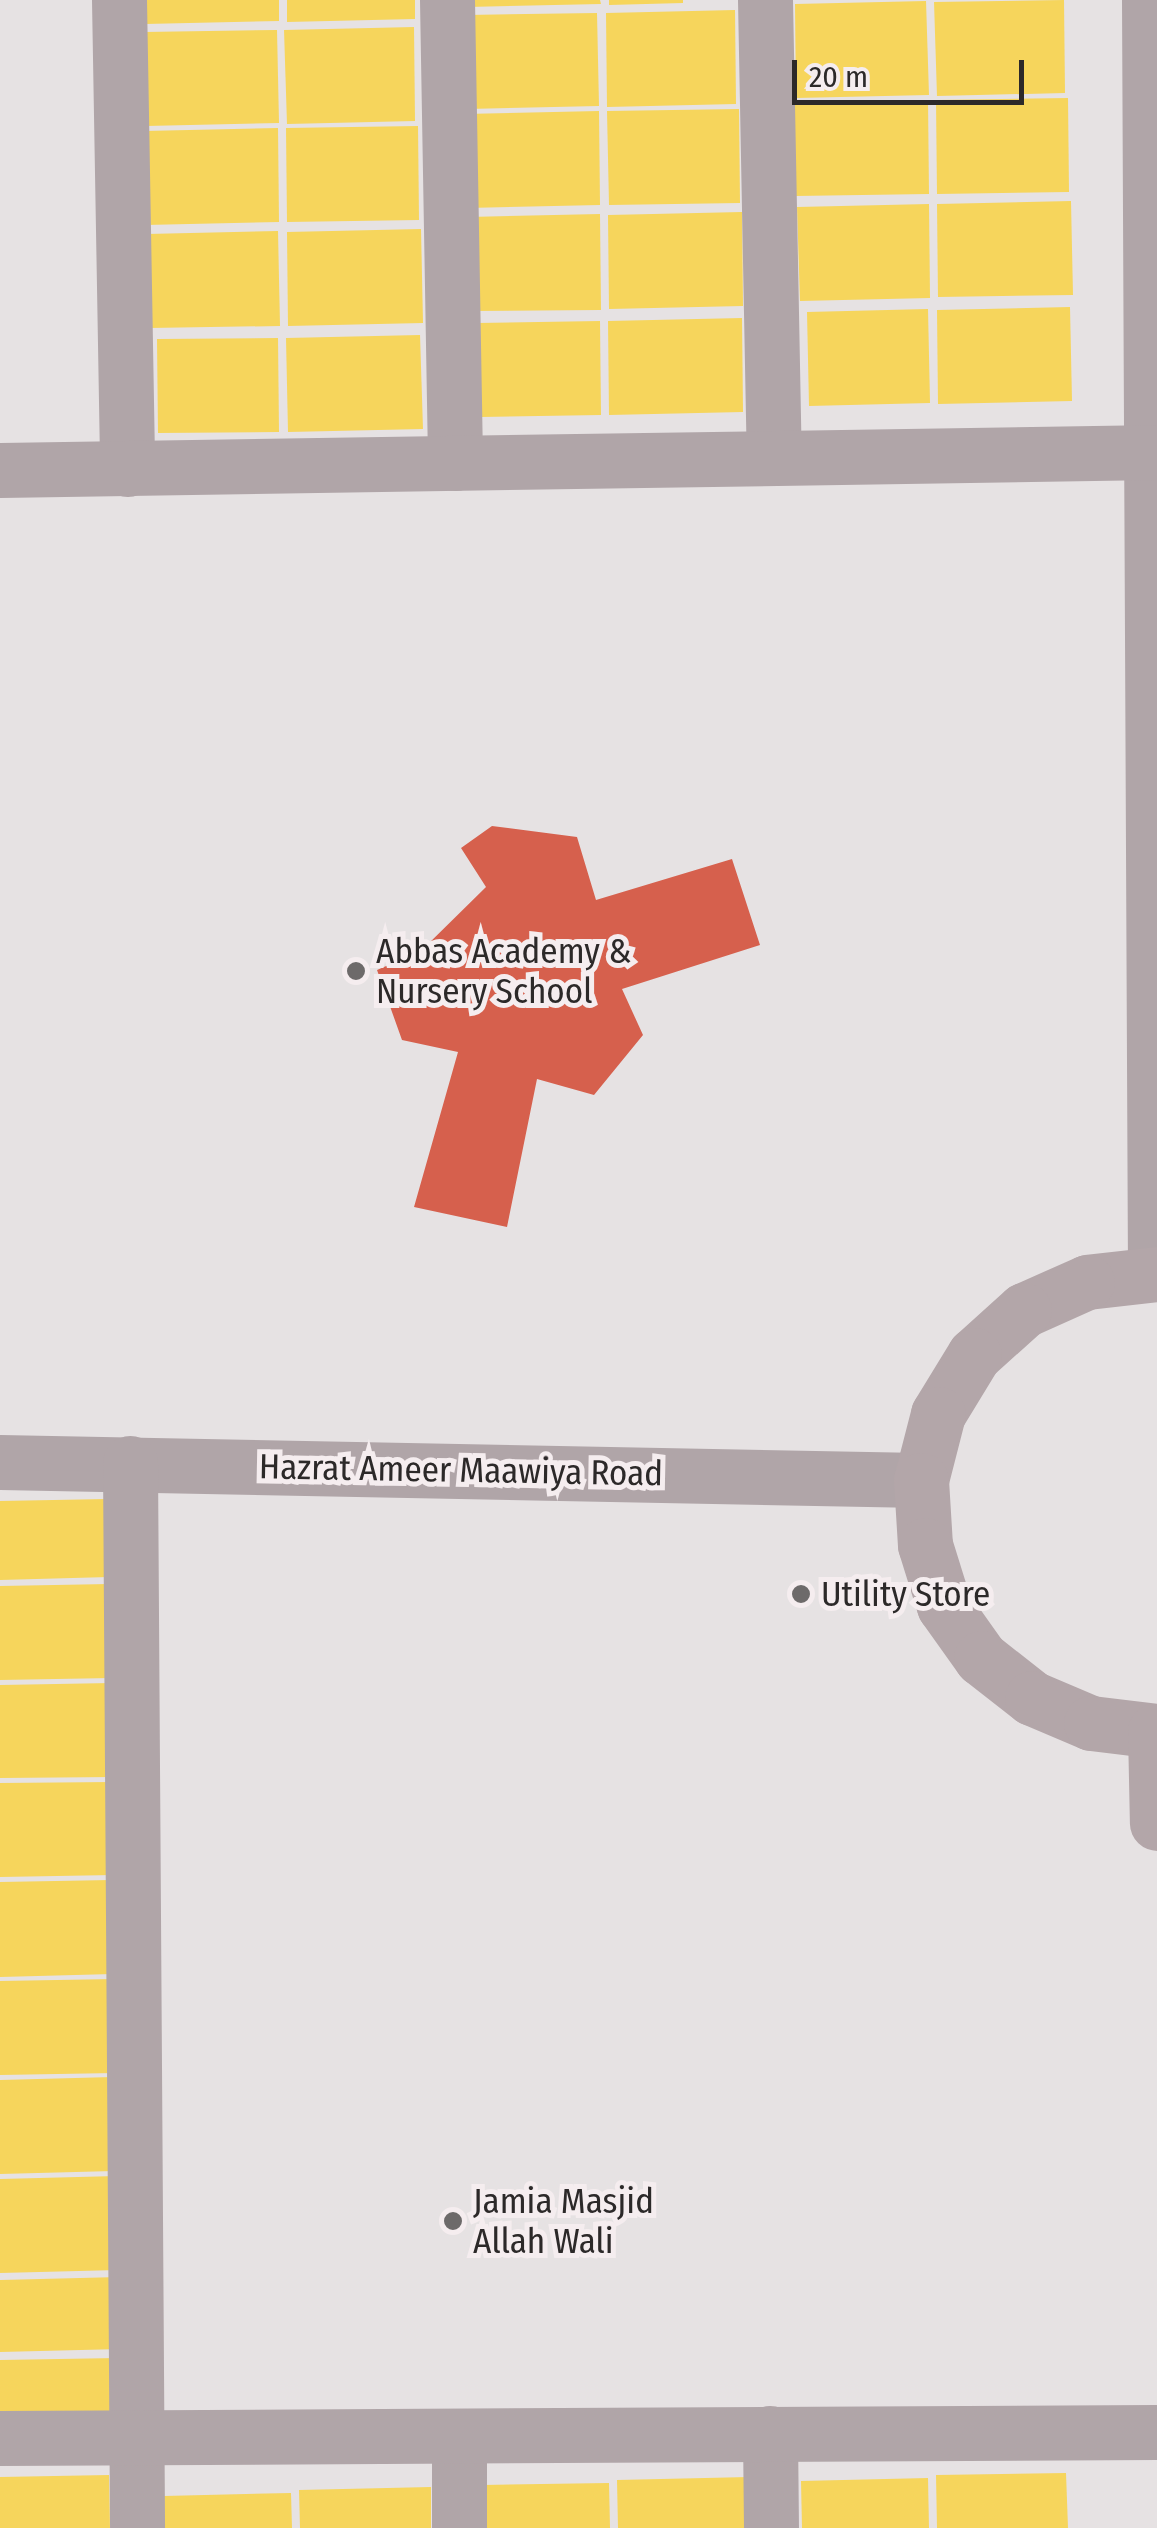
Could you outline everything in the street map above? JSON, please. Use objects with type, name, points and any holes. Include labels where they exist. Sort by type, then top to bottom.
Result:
[{"type":"main road","points":[[1156,1274],[1088,1282],[1012,1321],[974,1355],[938,1414],[922,1480],[925,1545],[944,1606],[981,1658],[1032,1698],[1076,1717],[1156,1731],[1157,1823]]},
{"type":"street","points":[[118,0],[127,468]]},
{"type":"street","points":[[446,0],[455,463]]},
{"type":"street","points":[[765,0],[774,458]]},
{"type":"street","points":[[1149,0],[1155,452],[1156,1274]]},
{"type":"street","points":[[0,470],[1155,452]]},
{"type":"street","name":"Hazrat Ameer Maawiya Road","points":[[0,1462],[922,1480]]},
{"type":"street","points":[[130,1462],[137,2528]]},
{"type":"street","points":[[0,2438],[1157,2432]]},
{"type":"street","points":[[770,2434],[771,2528]]},
{"type":"street","points":[[458,2436],[459,2528]]},
{"type":"building: Homes","points":[[145,0],[279,0],[279,21],[145,24]]},
{"type":"building: Homes","points":[[287,0],[415,0],[415,19],[287,22]]},
{"type":"building: Homes","points":[[466,0],[600,0],[601,4],[467,7]]},
{"type":"building: Homes","points":[[609,0],[683,0],[683,3],[609,5]]},
{"type":"building: Homes","points":[[1064,0],[1065,93],[937,96],[934,2]]},
{"type":"building: Homes","points":[[926,1],[929,95],[796,98],[795,4]]},
{"type":"building: Homes","points":[[735,10],[736,104],[607,107],[606,13]]},
{"type":"building: Homes","points":[[597,13],[599,106],[467,109],[466,15]]},
{"type":"building: Homes","points":[[414,27],[415,121],[287,124],[284,30]]},
{"type":"building: Homes","points":[[277,30],[279,123],[146,126],[144,32]]},
{"type":"building: Homes","points":[[1068,98],[1069,192],[937,194],[936,100]]},
{"type":"building: Homes","points":[[928,100],[929,194],[795,196],[794,104]]},
{"type":"building: Homes","points":[[739,109],[740,203],[609,205],[607,111]]},
{"type":"building: Homes","points":[[599,111],[600,205],[467,208],[464,114]]},
{"type":"building: Homes","points":[[418,126],[419,220],[287,222],[286,128]]},
{"type":"building: Homes","points":[[278,128],[279,222],[145,225],[144,131]]},
{"type":"building: Homes","points":[[1071,201],[1073,295],[938,297],[937,204]]},
{"type":"building: Homes","points":[[929,204],[930,298],[800,301],[797,207]]},
{"type":"building: Homes","points":[[742,212],[743,306],[609,309],[608,215]]},
{"type":"building: Homes","points":[[600,214],[601,310],[470,311],[468,217]]},
{"type":"building: Homes","points":[[421,229],[423,323],[288,326],[287,232]]},
{"type":"building: Homes","points":[[278,231],[280,326],[149,328],[147,234]]},
{"type":"building: Homes","points":[[1070,307],[1072,401],[938,404],[937,310]]},
{"type":"building: Homes","points":[[928,309],[930,403],[809,406],[807,312]]},
{"type":"building: Homes","points":[[742,318],[743,412],[609,415],[608,321]]},
{"type":"building: Homes","points":[[600,321],[601,415],[480,417],[477,323]]},
{"type":"building: Homes","points":[[420,335],[423,429],[288,432],[286,338]]},
{"type":"building: Homes","points":[[278,338],[279,432],[158,433],[157,339]]},
{"type":"building: Homes","points":[[107,1499],[109,1577],[0,1580],[0,1501]]},
{"type":"building: Homes","points":[[109,1584],[112,1678],[0,1680],[0,1586]]},
{"type":"building: Homes","points":[[112,1683],[115,1777],[0,1778],[0,1685]]},
{"type":"building: Homes","points":[[113,1782],[114,1875],[0,1877],[0,1783]]},
{"type":"building: Homes","points":[[111,1880],[113,1974],[0,1977],[0,1882]]},
{"type":"building: Homes","points":[[114,1979],[115,2073],[0,2075],[0,1981]]},
{"type":"building: Homes","points":[[113,2077],[114,2171],[0,2174],[0,2080]]},
{"type":"building: Homes","points":[[117,2176],[118,2270],[0,2273],[0,2179]]},
{"type":"building: Homes","points":[[120,2277],[121,2349],[0,2352],[0,2280]]},
{"type":"building: Homes","points":[[118,2358],[119,2415],[0,2418],[0,2360]]},
{"type":"building: Homes","points":[[1066,2473],[1068,2528],[937,2528],[936,2475]]},
{"type":"building: Homes","points":[[109,2475],[110,2528],[0,2528],[0,2477]]},
{"type":"building: Homes","points":[[749,2477],[749,2528],[618,2528],[617,2480]]},
{"type":"building: Homes","points":[[928,2478],[929,2528],[802,2528],[801,2481]]},
{"type":"building: Homes","points":[[609,2483],[610,2528],[483,2528],[482,2485]]},
{"type":"building: Homes","points":[[431,2487],[431,2528],[300,2528],[299,2490]]},
{"type":"building: Homes","points":[[291,2493],[292,2528],[165,2528],[164,2496]]},
{"type":"building: Shops","points":[[492,826],[577,837],[596,900],[732,859],[760,945],[622,989],[643,1035],[594,1095],[537,1079],[507,1227],[414,1207],[458,1052],[402,1040],[377,970],[421,951],[486,887],[461,848]]},
{"type":"place","name":"Abbas Academy & Nursery School","points":[[356,971]]},
{"type":"place","name":"Utility Store","points":[[801,1594]]},
{"type":"place","name":"Jamia Masjid Allah Wali","points":[[453,2221]]}]
